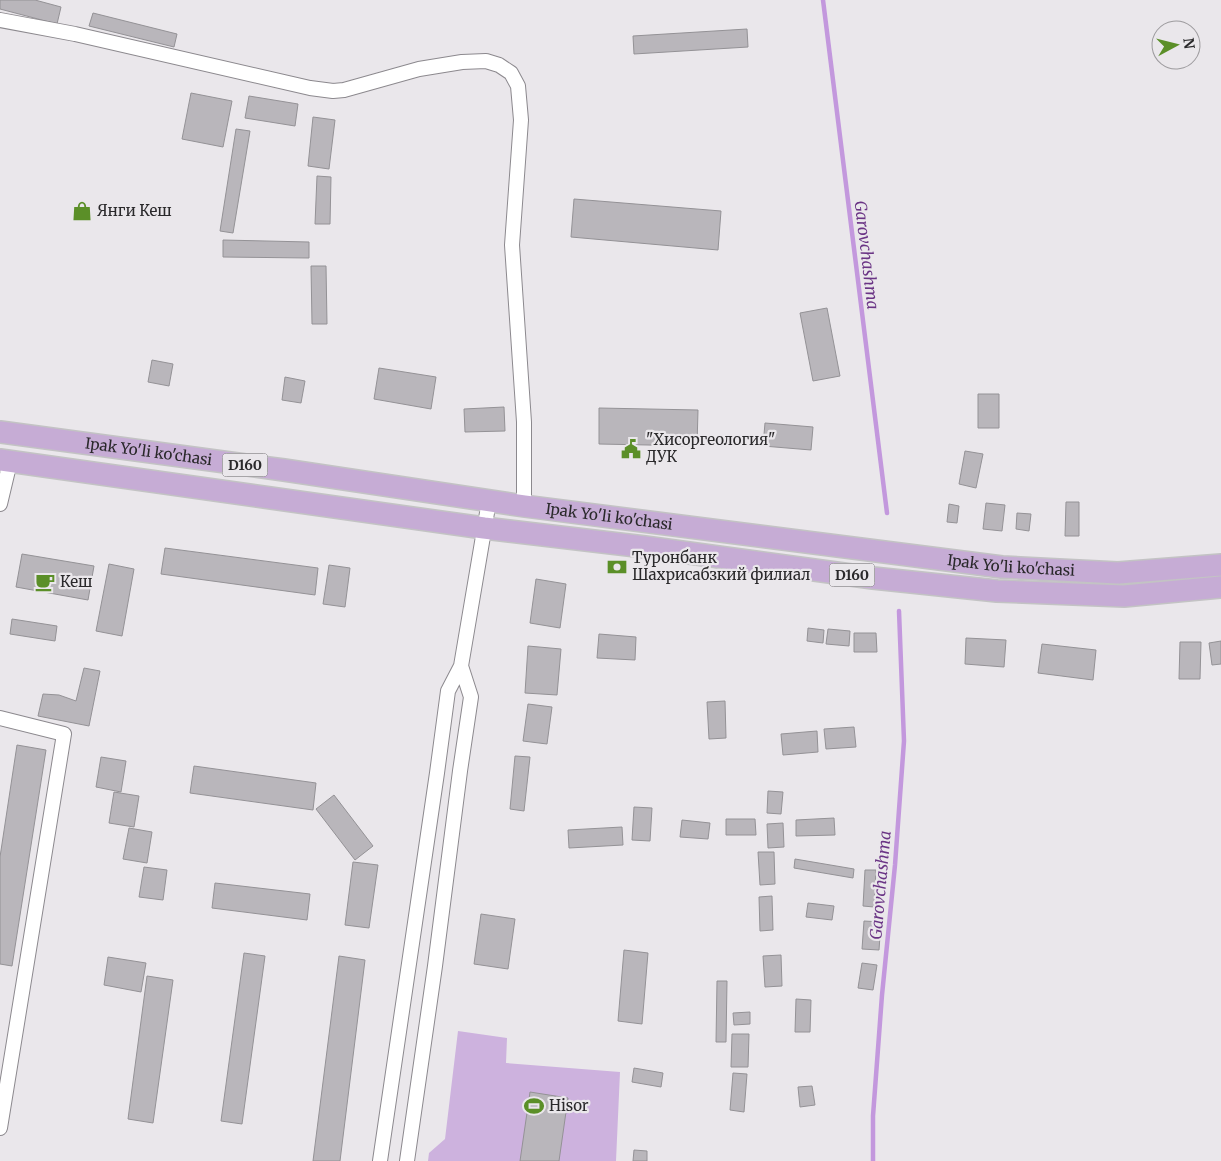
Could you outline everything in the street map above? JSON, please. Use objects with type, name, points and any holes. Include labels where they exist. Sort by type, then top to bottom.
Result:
[{"type":"main road","name":"Ipak Yo'li ko'chasi","points":[[0,432],[274,469],[524,506],[854,550],[1002,567],[1118,573],[1221,565]]},
{"type":"main road","name":"Ipak Yo'li ko'chasi","points":[[5,461],[484,528],[645,547],[873,578],[997,591],[1124,596],[1221,587]]},
{"type":"street","points":[[0,20],[75,34],[310,88],[333,91],[344,90],[418,69],[462,62],[486,60],[499,64],[511,73],[518,86],[521,120],[512,245],[524,422],[524,506]]},
{"type":"street","points":[[0,504],[5,461]]},
{"type":"street","points":[[380,1161],[448,690],[462,666],[489,501]]},
{"type":"street","points":[[407,1161],[471,697],[462,666]]},
{"type":"street","points":[[0,718],[64,734],[0,1128]]},
{"type":"shaded area","name":"Hisor","points":[[458,1031],[507,1038],[506,1063],[620,1072],[616,1161],[428,1161],[429,1153],[445,1139]]},
{"type":"building","points":[[0,0],[35,0],[61,7],[57,24],[0,9]]},
{"type":"building","points":[[93,13],[177,34],[174,47],[89,26]]},
{"type":"building","points":[[747,29],[748,47],[634,54],[633,36]]},
{"type":"building","points":[[191,93],[232,101],[223,147],[182,139]]},
{"type":"building","points":[[249,96],[298,104],[295,126],[245,118]]},
{"type":"building","points":[[313,117],[335,120],[329,169],[308,166]]},
{"type":"building","points":[[236,129],[250,131],[233,233],[220,231]]},
{"type":"building","points":[[317,176],[331,177],[330,224],[315,224]]},
{"type":"building","points":[[574,199],[721,211],[718,250],[571,237]]},
{"type":"building","points":[[223,240],[309,242],[309,258],[223,257]]},
{"type":"building","points":[[311,266],[326,266],[327,324],[312,324]]},
{"type":"building","points":[[827,308],[840,376],[813,381],[800,313]]},
{"type":"building","points":[[152,360],[173,364],[169,386],[148,382]]},
{"type":"building","points":[[379,368],[436,377],[431,409],[374,399]]},
{"type":"building","points":[[285,377],[305,381],[301,403],[282,400]]},
{"type":"building","points":[[978,394],[999,394],[999,428],[978,428]]},
{"type":"building","points":[[504,407],[505,431],[465,432],[464,409]]},
{"type":"building","points":[[599,408],[698,410],[697,446],[599,444]]},
{"type":"building","points":[[765,423],[813,427],[811,450],[763,446]]},
{"type":"building","points":[[965,451],[983,454],[976,488],[959,484]]},
{"type":"building","points":[[1066,502],[1079,502],[1079,536],[1065,536]]},
{"type":"building","points":[[986,503],[1005,505],[1002,531],[983,529]]},
{"type":"building","points":[[949,504],[959,506],[957,523],[947,522]]},
{"type":"building","points":[[1017,513],[1031,514],[1029,531],[1016,529]]},
{"type":"building","points":[[165,548],[318,568],[315,595],[161,574]]},
{"type":"building","points":[[22,554],[94,566],[88,600],[16,587]]},
{"type":"building","points":[[109,564],[134,569],[122,636],[96,631]]},
{"type":"building","points":[[329,565],[350,568],[345,607],[323,604]]},
{"type":"building","points":[[536,579],[566,584],[560,628],[530,623]]},
{"type":"building","points":[[12,619],[57,626],[55,641],[10,634]]},
{"type":"building","points":[[808,628],[824,630],[823,643],[807,641]]},
{"type":"building","points":[[828,629],[850,631],[849,646],[826,644]]},
{"type":"building","points":[[854,633],[876,633],[877,652],[854,652]]},
{"type":"building","points":[[599,634],[636,637],[635,660],[597,658]]},
{"type":"building","points":[[966,638],[1006,640],[1004,667],[965,664]]},
{"type":"building","points":[[1221,641],[1221,664],[1212,665],[1209,643]]},
{"type":"building","points":[[1180,642],[1201,642],[1200,679],[1179,679]]},
{"type":"building","points":[[1042,644],[1096,650],[1093,680],[1038,673]]},
{"type":"building","points":[[528,646],[561,649],[557,695],[525,693]]},
{"type":"building","points":[[84,668],[100,671],[89,726],[38,716],[43,694],[59,695],[76,701]]},
{"type":"building","points":[[725,701],[726,738],[709,739],[707,702]]},
{"type":"building","points":[[528,704],[552,707],[547,744],[523,741]]},
{"type":"building","points":[[854,727],[856,747],[826,749],[824,729]]},
{"type":"building","points":[[817,731],[818,752],[783,755],[781,734]]},
{"type":"building","points":[[17,745],[46,750],[12,966],[0,964],[0,857]]},
{"type":"building","points":[[515,756],[530,757],[524,811],[510,809]]},
{"type":"building","points":[[101,757],[126,761],[121,792],[96,787]]},
{"type":"building","points":[[194,766],[316,783],[313,810],[190,793]]},
{"type":"building","points":[[768,791],[783,792],[781,814],[767,813]]},
{"type":"building","points":[[114,792],[139,796],[134,827],[109,823]]},
{"type":"building","points":[[334,795],[373,846],[355,860],[316,809]]},
{"type":"building","points":[[634,807],[652,808],[650,841],[632,840]]},
{"type":"building","points":[[834,818],[835,835],[796,836],[796,820]]},
{"type":"building","points":[[726,819],[755,819],[756,835],[726,835]]},
{"type":"building","points":[[682,820],[710,823],[708,839],[680,837]]},
{"type":"building","points":[[783,823],[784,847],[768,848],[767,824]]},
{"type":"building","points":[[622,827],[623,845],[569,848],[568,830]]},
{"type":"building","points":[[129,828],[152,832],[147,863],[123,859]]},
{"type":"building","points":[[758,852],[774,852],[775,884],[760,885]]},
{"type":"building","points":[[795,859],[854,869],[853,878],[794,868]]},
{"type":"building","points":[[353,862],[378,865],[369,928],[345,925]]},
{"type":"building","points":[[144,867],[167,870],[163,900],[139,897]]},
{"type":"building","points":[[865,870],[876,870],[874,907],[863,906]]},
{"type":"building","points":[[215,883],[310,894],[307,920],[212,908]]},
{"type":"building","points":[[772,896],[773,930],[760,931],[759,897]]},
{"type":"building","points":[[808,903],[834,906],[832,920],[806,917]]},
{"type":"building","points":[[481,914],[515,919],[508,969],[474,964]]},
{"type":"building","points":[[864,921],[881,922],[879,950],[862,949]]},
{"type":"building","points":[[624,950],[648,953],[642,1024],[618,1021]]},
{"type":"building","points":[[244,953],[265,956],[242,1124],[221,1121]]},
{"type":"building","points":[[781,955],[782,986],[765,987],[763,956]]},
{"type":"building","points":[[339,956],[365,960],[340,1161],[313,1161]]},
{"type":"building","points":[[108,957],[146,963],[141,992],[104,985]]},
{"type":"building","points":[[862,963],[877,965],[873,990],[858,988]]},
{"type":"building","points":[[147,976],[173,980],[153,1123],[128,1119]]},
{"type":"building","points":[[717,981],[727,981],[726,1042],[716,1042]]},
{"type":"building","points":[[796,999],[811,1000],[810,1032],[795,1032]]},
{"type":"building","points":[[750,1012],[750,1024],[734,1025],[733,1013]]},
{"type":"building","points":[[732,1034],[749,1034],[748,1067],[731,1067]]},
{"type":"building","points":[[634,1068],[663,1073],[661,1087],[632,1082]]},
{"type":"building","points":[[733,1073],[747,1074],[744,1112],[730,1110]]},
{"type":"building","points":[[812,1086],[815,1105],[800,1107],[798,1087]]},
{"type":"building","points":[[530,1092],[568,1098],[559,1161],[520,1161]]},
{"type":"building","points":[[634,1150],[647,1151],[647,1161],[633,1161]]},
{"type":"waterway","name":"Garovchashma","points":[[823,0],[887,513]]},
{"type":"waterway","name":"Garovchashma","points":[[873,1161],[873,1116],[904,741],[899,611]]},
{"type":"place","name":"Янги Кеш","points":[[82,211]]},
{"type":"place","name":"\"Хисоргеология\" ДУК","points":[[631,449]]},
{"type":"place","name":"Туронбанк Шахрисабзкий филиал","points":[[617,567]]},
{"type":"place","name":"Кеш","points":[[45,582]]},
{"type":"place","name":"Hisor","points":[[534,1106]]}]
